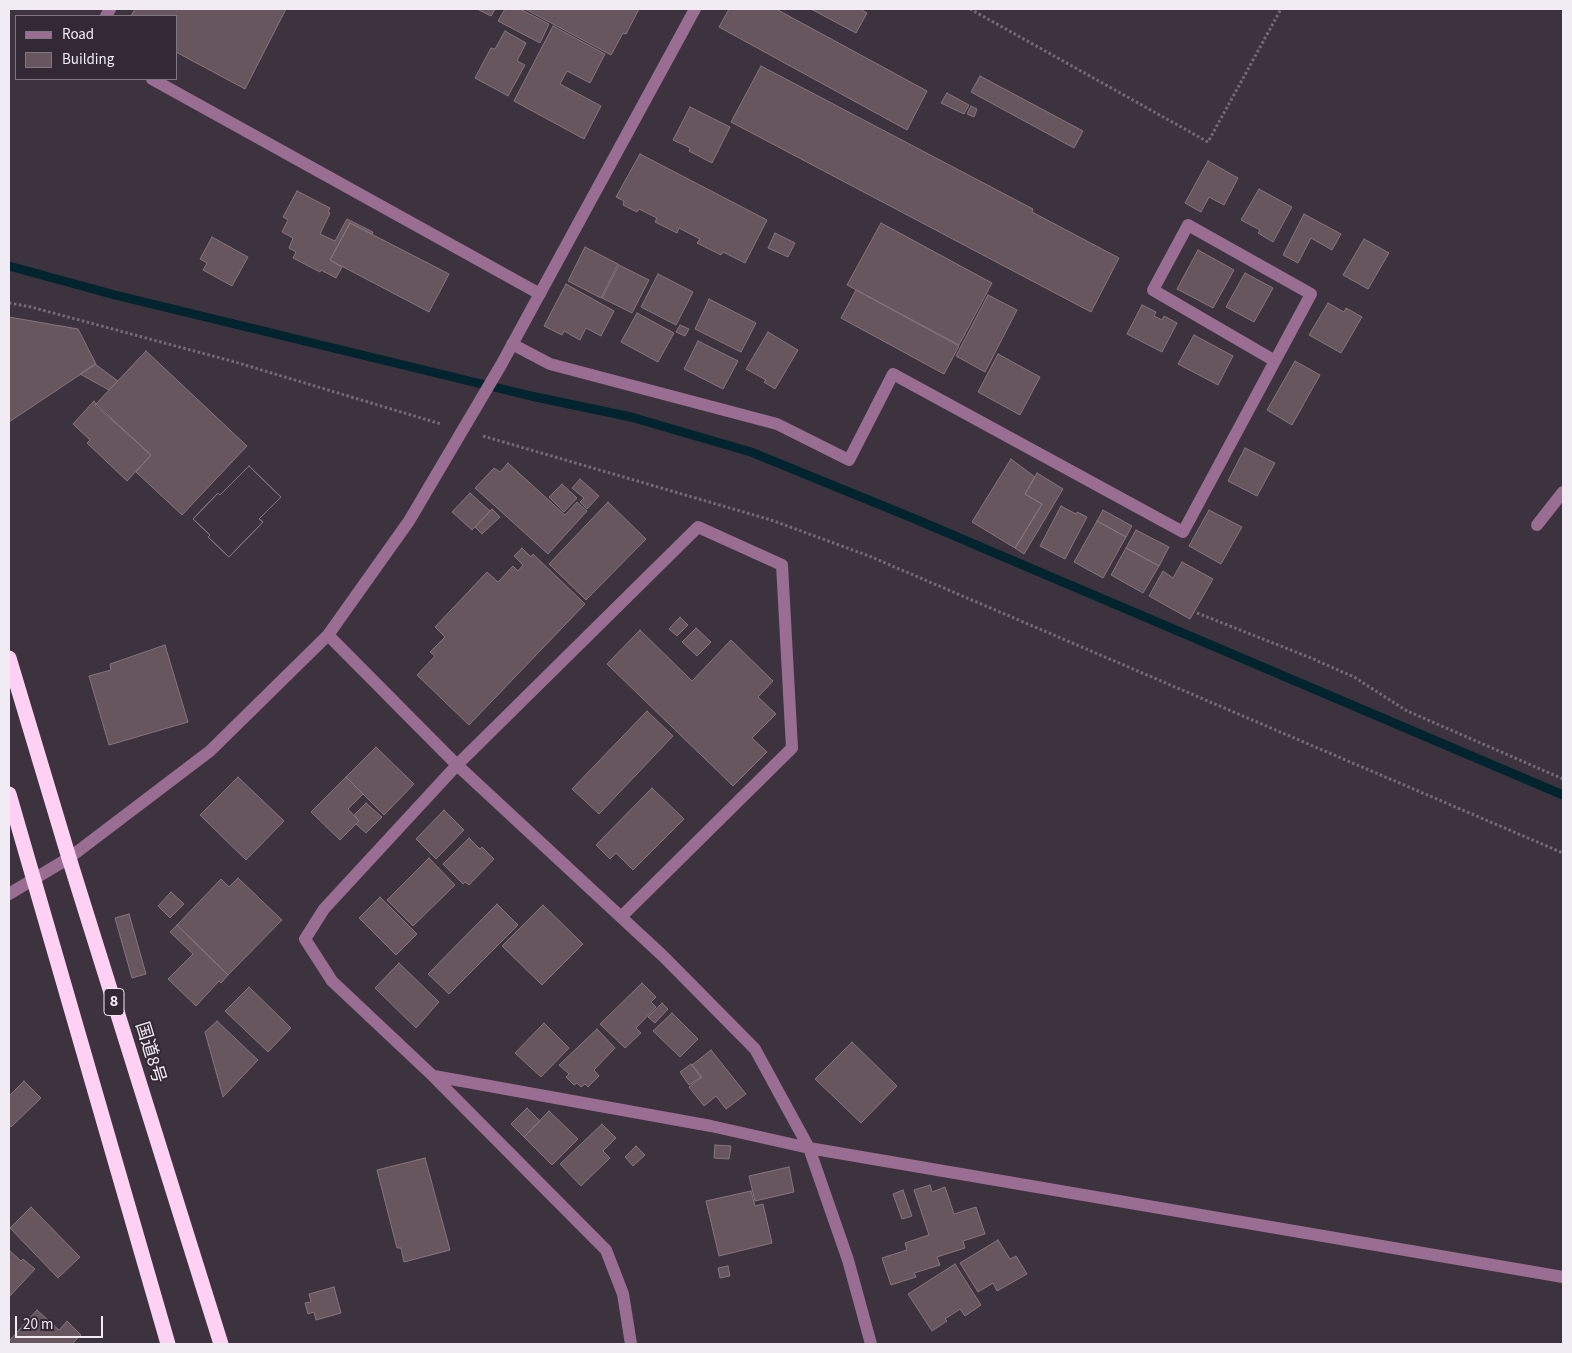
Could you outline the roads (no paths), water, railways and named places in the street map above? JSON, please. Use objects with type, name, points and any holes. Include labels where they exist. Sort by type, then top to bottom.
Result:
[{"type":"highway","name":"国道8号","points":[[9,658],[68,858],[221,1344]]},
{"type":"highway","points":[[9,794],[168,1344]]},
{"type":"street","points":[[9,894],[68,858],[210,751],[328,635],[409,521],[501,365],[696,9]]},
{"type":"street","points":[[154,80],[540,294]]},
{"type":"street","points":[[512,344],[550,364],[777,424],[849,460],[893,374],[1184,532],[1275,362],[1311,294],[1188,225],[1153,290],[1275,362]]},
{"type":"street","points":[[1537,524],[1563,492]]},
{"type":"street","points":[[621,917],[792,748],[782,565],[698,527],[456,765],[324,909],[305,939],[332,982],[434,1076],[606,1250],[623,1294],[631,1344]]},
{"type":"street","points":[[328,635],[456,765],[663,956],[755,1049],[810,1148],[848,1260],[871,1344]]},
{"type":"street","points":[[434,1076],[710,1126],[810,1148],[1563,1276]]},
{"type":"waterway","points":[[9,266],[115,295],[531,396],[631,417],[751,452],[915,519],[1563,795]]}]
